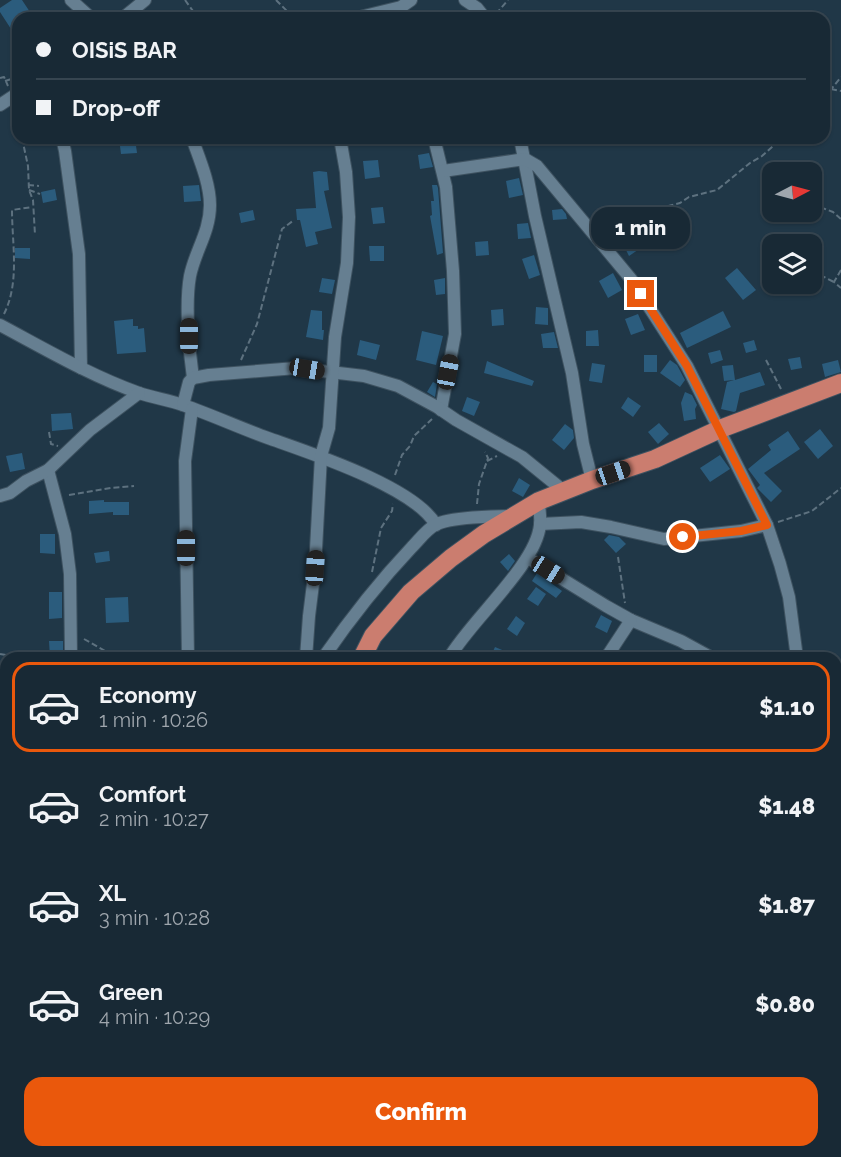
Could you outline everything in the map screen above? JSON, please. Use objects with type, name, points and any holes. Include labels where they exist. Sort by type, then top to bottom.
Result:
[{"type":"highway","points":[[365,652],[373,636],[411,592],[451,558],[539,501],[655,459],[720,429],[841,383]]},
{"type":"street","points":[[71,0],[84,12]]},
{"type":"street","points":[[133,12],[145,0]]},
{"type":"street","points":[[465,0],[480,12]]},
{"type":"street","points":[[385,12],[405,8]]},
{"type":"street","points":[[63,144],[79,254],[81,368]]},
{"type":"street","points":[[188,652],[185,462],[187,388],[193,378],[189,354],[188,293],[190,275],[209,224],[210,202],[194,144]]},
{"type":"street","points":[[306,652],[316,560],[321,456],[329,428],[335,337],[347,263],[349,217],[346,172],[341,144]]},
{"type":"street","points":[[436,144],[446,187],[453,271],[455,334],[439,408]]},
{"type":"street","points":[[521,144],[535,216],[572,373],[583,444],[592,480]]},
{"type":"street","points":[[443,171],[525,159],[542,170],[631,279],[687,366],[767,525],[789,597],[796,652]]},
{"type":"street","points":[[0,324],[81,368],[139,393],[188,407],[321,456],[397,491],[423,508],[431,515],[436,525]]},
{"type":"street","points":[[193,378],[296,368],[364,376],[398,386],[522,458],[565,492]]},
{"type":"street","points":[[0,496],[10,493],[26,481],[48,470],[98,424],[139,393]]},
{"type":"street","points":[[48,470],[65,534],[70,574],[72,593],[69,629],[71,652]]},
{"type":"street","points":[[453,652],[528,558],[540,524],[539,501]]},
{"type":"street","points":[[327,652],[388,571],[436,525],[496,516],[514,516]]},
{"type":"street","points":[[540,524],[581,522],[664,539],[741,531],[767,525]]},
{"type":"street","points":[[528,558],[606,606],[701,652]]},
{"type":"street","points":[[609,652],[629,618]]},
{"type":"path","points":[[184,0],[193,12]]},
{"type":"path","points":[[276,0],[288,12]]},
{"type":"path","points":[[497,12],[508,0]]},
{"type":"path","points":[[841,76],[831,89],[841,92]]},
{"type":"path","points":[[4,81],[12,79]]},
{"type":"path","points":[[23,144],[28,166],[28,185],[33,200],[35,235]]},
{"type":"path","points":[[602,243],[657,209],[717,190],[775,144]]},
{"type":"path","points":[[28,185],[39,186]]},
{"type":"path","points":[[29,190],[40,194]]},
{"type":"path","points":[[0,324],[10,302],[13,281],[12,210],[32,207]]},
{"type":"path","points":[[822,208],[833,212],[841,219]]},
{"type":"path","points":[[248,371],[240,361],[257,324],[282,229],[294,220]]},
{"type":"path","points":[[834,282],[841,270]]},
{"type":"path","points":[[822,276],[841,288]]},
{"type":"path","points":[[766,360],[780,385],[786,404]]},
{"type":"path","points":[[397,491],[395,474],[402,455],[410,446],[414,436],[431,420],[439,408]]},
{"type":"path","points":[[49,432],[51,444],[69,449]]},
{"type":"path","points":[[473,519],[479,484],[488,458],[478,432]]},
{"type":"path","points":[[56,497],[134,486]]},
{"type":"path","points":[[767,525],[813,511],[841,488]]},
{"type":"path","points":[[618,557],[629,618]]},
{"type":"path","points":[[69,629],[80,638],[111,652]]},
{"type":"building","points":[[12,0],[22,0],[30,12],[12,12],[11,29],[0,12],[0,8]]},
{"type":"building","points":[[120,144],[136,144],[137,153],[121,154]]},
{"type":"building","points":[[429,153],[433,167],[420,169],[418,155]]},
{"type":"building","points":[[378,160],[380,177],[365,179],[363,161]]},
{"type":"building","points":[[313,172],[327,172],[329,190],[324,191],[332,228],[315,232],[318,244],[306,247],[300,220],[297,220],[296,209],[316,208]]},
{"type":"building","points":[[519,178],[523,195],[509,198],[506,181]]},
{"type":"building","points":[[199,185],[201,201],[184,202],[183,186]]},
{"type":"building","points":[[432,185],[437,185],[438,188],[443,253],[437,255],[430,216],[432,215],[431,201],[434,201]]},
{"type":"building","points":[[55,189],[57,200],[43,203],[41,192]]},
{"type":"building","points":[[383,207],[385,223],[373,224],[371,208]]},
{"type":"building","points":[[562,209],[567,219],[553,220],[552,210]]},
{"type":"building","points":[[253,210],[255,220],[241,223],[239,213]]},
{"type":"building","points":[[528,223],[531,238],[518,239],[517,224]]},
{"type":"building","points":[[649,227],[657,237],[629,256],[622,242]]},
{"type":"building","points":[[488,241],[489,255],[476,256],[475,242]]},
{"type":"building","points":[[369,246],[384,246],[384,261],[370,261]]},
{"type":"building","points":[[15,248],[30,248],[30,259],[15,258]]},
{"type":"building","points":[[534,255],[540,275],[529,279],[522,259]]},
{"type":"building","points":[[737,268],[756,290],[743,300],[725,278]]},
{"type":"building","points":[[613,273],[622,290],[608,298],[599,281]]},
{"type":"building","points":[[322,278],[335,280],[332,294],[319,292]]},
{"type":"building","points":[[445,278],[445,294],[436,295],[434,280]]},
{"type":"building","points":[[536,307],[548,308],[548,325],[535,324]]},
{"type":"building","points":[[503,309],[504,325],[492,326],[491,310]]},
{"type":"building","points":[[311,310],[322,311],[323,340],[306,337]]},
{"type":"building","points":[[723,311],[731,327],[687,348],[680,333]]},
{"type":"building","points":[[638,314],[645,330],[631,335],[625,319]]},
{"type":"building","points":[[133,319],[133,326],[138,326],[138,329],[144,328],[146,352],[117,354],[114,321]]},
{"type":"building","points":[[598,330],[599,346],[586,346],[586,331]]},
{"type":"building","points":[[422,331],[443,336],[436,365],[416,360]]},
{"type":"building","points":[[554,332],[558,348],[543,348],[541,334]]},
{"type":"building","points":[[360,340],[380,345],[376,360],[357,355]]},
{"type":"building","points":[[754,340],[757,350],[746,353],[743,343]]},
{"type":"building","points":[[720,350],[723,360],[711,364],[708,353]]},
{"type":"building","points":[[644,355],[657,355],[657,372],[644,372]]},
{"type":"building","points":[[800,357],[802,368],[791,370],[788,359]]},
{"type":"building","points":[[670,360],[677,365],[685,380],[680,387],[660,373]]},
{"type":"building","points":[[838,360],[841,372],[825,377],[822,364]]},
{"type":"building","points":[[487,361],[534,381],[532,386],[484,373]]},
{"type":"building","points":[[592,363],[605,365],[602,383],[589,381]]},
{"type":"building","points":[[733,365],[735,380],[760,372],[765,385],[740,393],[734,412],[721,409],[727,382],[734,380],[724,381],[722,366]]},
{"type":"building","points":[[433,382],[437,384],[435,397],[427,392]]},
{"type":"building","points":[[685,392],[692,395],[697,405],[696,419],[684,421],[681,403]]},
{"type":"building","points":[[467,397],[480,402],[474,416],[462,411]]},
{"type":"building","points":[[628,397],[641,406],[633,417],[621,408]]},
{"type":"building","points":[[71,413],[73,429],[52,431],[51,414]]},
{"type":"building","points":[[659,423],[669,434],[658,444],[648,432]]},
{"type":"building","points":[[565,424],[573,430],[574,438],[564,450],[552,440]]},
{"type":"building","points":[[820,429],[833,446],[818,459],[804,442]]},
{"type":"building","points":[[788,431],[800,449],[764,473],[782,491],[771,502],[757,488],[760,485],[748,469],[771,450],[768,445]]},
{"type":"building","points":[[22,453],[25,469],[10,472],[6,456]]},
{"type":"building","points":[[720,455],[730,469],[710,482],[700,468]]},
{"type":"building","points":[[519,478],[530,485],[523,497],[512,491]]},
{"type":"building","points":[[104,500],[104,502],[129,502],[129,515],[113,515],[113,512],[89,514],[89,501]]},
{"type":"building","points":[[40,534],[55,534],[55,554],[40,553]]},
{"type":"building","points":[[609,535],[619,537],[626,544],[616,553],[604,540]]},
{"type":"building","points":[[109,551],[110,561],[96,563],[94,553]]},
{"type":"building","points":[[509,554],[515,561],[508,571],[500,562]]},
{"type":"building","points":[[537,573],[562,591],[556,598],[532,581]]},
{"type":"building","points":[[536,587],[546,594],[538,606],[527,599]]},
{"type":"building","points":[[49,592],[62,592],[62,618],[49,619]]},
{"type":"building","points":[[128,597],[129,622],[106,623],[105,598]]},
{"type":"building","points":[[601,615],[612,621],[607,633],[595,627]]},
{"type":"building","points":[[516,616],[525,623],[517,636],[507,629]]},
{"type":"building","points":[[49,641],[63,641],[63,652],[50,652]]},
{"type":"building","points":[[495,647],[507,652],[493,652]]},
{"type":"route","points":[[641,294],[687,366],[767,525],[741,531],[683,537]]}]
